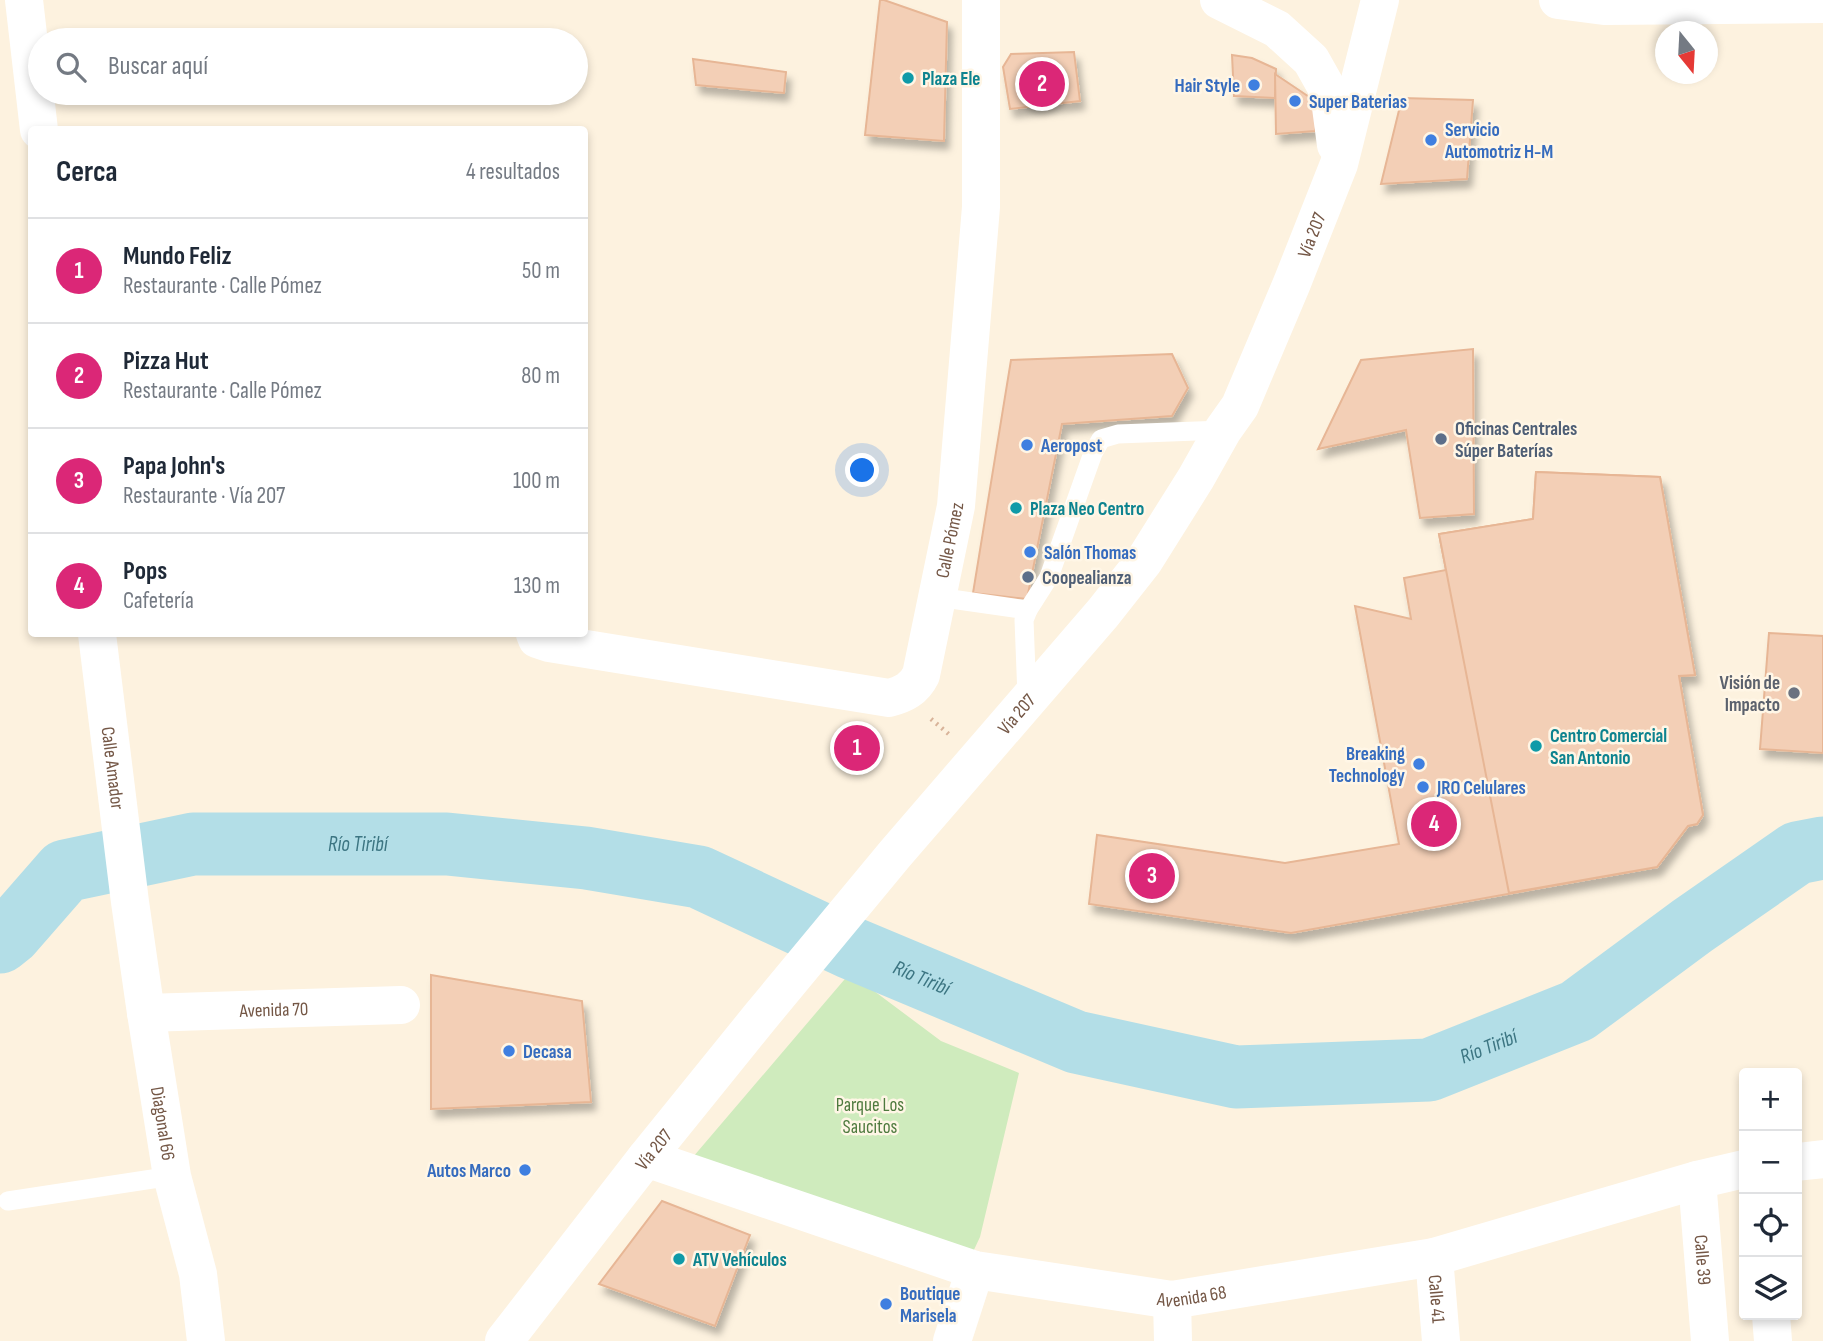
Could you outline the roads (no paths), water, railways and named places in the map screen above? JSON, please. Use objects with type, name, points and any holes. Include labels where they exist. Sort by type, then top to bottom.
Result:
[{"type":"street","points":[[24,0],[28,35]]},
{"type":"street","name":"Calle Pómez","points":[[536,637],[550,643],[889,698],[910,690],[917,683],[921,675],[956,506],[981,207],[981,0]]},
{"type":"street","points":[[1219,0],[1277,29],[1311,60],[1329,92],[1339,164]]},
{"type":"street","name":"Vía 207","points":[[504,1341],[760,1017],[895,854],[1103,613],[1144,561],[1240,406],[1292,283],[1339,164],[1380,0]]},
{"type":"street","points":[[1558,0],[1604,6],[1813,5]]},
{"type":"street","points":[[36,105],[39,126]]},
{"type":"street","name":"Calle Amador","points":[[97,637],[130,902]]},
{"type":"street","name":"Diagonal 66","points":[[130,902],[172,1176],[198,1274],[206,1341]]},
{"type":"street","name":"Avenida 70","points":[[146,1013],[401,1005]]},
{"type":"street","name":"Avenida 68","points":[[646,1158],[975,1270],[1172,1300],[1434,1257],[1739,1170]]},
{"type":"street","points":[[1802,1161],[1823,1159]]},
{"type":"street","name":"Calle 39","points":[[1697,1180],[1710,1341]]},
{"type":"street","name":"Calle 41","points":[[1434,1257],[1441,1341]]},
{"type":"street","points":[[952,1341],[975,1270]]},
{"type":"street","points":[[1172,1300],[1173,1341]]},
{"type":"street","points":[[1771,1320],[1773,1341]]},
{"type":"lane","points":[[1028,702],[1024,620],[1049,577],[1093,453],[1101,439],[1118,434],[1223,430]]},
{"type":"lane","points":[[937,597],[1028,610]]},
{"type":"lane","points":[[8,1201],[172,1176]]},
{"type":"waterway","name":"Río Tiribí","points":[[0,942],[65,871],[193,844],[447,844],[586,858],[699,877],[851,948],[1076,1042],[1236,1077],[1429,1070],[1577,1011],[1797,853],[1823,848]]},
{"type":"place","name":"Plaza Ele","points":[[908,78]]},
{"type":"place","name":"Pizza Hut","points":[[1042,84]]},
{"type":"place","name":"Hair Style","points":[[1254,85]]},
{"type":"place","name":"Super Baterias","points":[[1295,101]]},
{"type":"place","name":"Servicio Automotriz H-M","points":[[1431,140]]},
{"type":"place","name":"Oficinas Centrales Súper Baterías","points":[[1441,439]]},
{"type":"place","name":"Aeropost","points":[[1027,445]]},
{"type":"place","name":"Plaza Neo Centro","points":[[1016,508]]},
{"type":"place","name":"Salón Thomas","points":[[1030,552]]},
{"type":"place","name":"Coopealianza","points":[[1028,577]]},
{"type":"place","name":"Visión de Impacto","points":[[1794,693]]},
{"type":"place","name":"Centro Comercial San Antonio","points":[[1536,746]]},
{"type":"place","name":"Mundo Feliz","points":[[857,748]]},
{"type":"place","name":"Breaking Technology","points":[[1419,764]]},
{"type":"place","name":"JRO Celulares","points":[[1423,787]]},
{"type":"place","name":"Pops","points":[[1434,824]]},
{"type":"place","name":"Papa John's","points":[[1152,876]]},
{"type":"place","name":"Decasa","points":[[509,1051]]},
{"type":"place","name":"Autos Marco","points":[[525,1170]]},
{"type":"place","name":"ATV Vehículos","points":[[679,1259]]},
{"type":"place","name":"Boutique Marisela","points":[[886,1304]]},
{"type":"park label","name":"Parque Los Saucitos","points":[[870,1115]]}]
